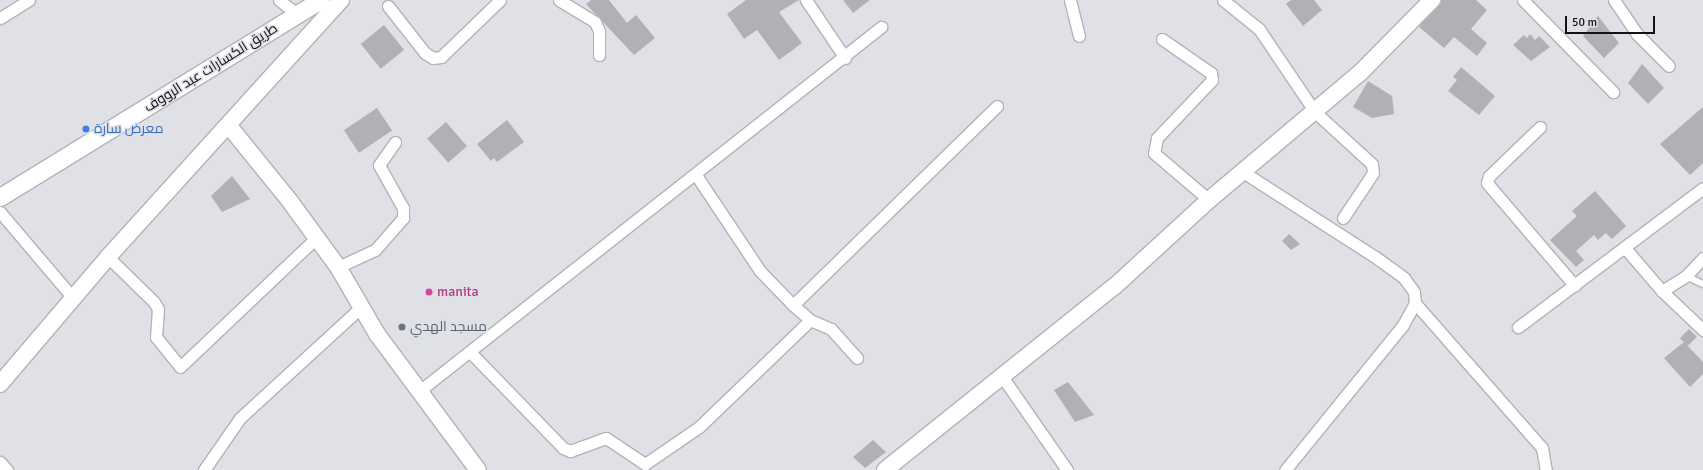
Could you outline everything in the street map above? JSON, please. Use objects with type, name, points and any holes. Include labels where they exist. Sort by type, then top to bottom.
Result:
[{"type":"main road","name":"طريق الكسارات عبد الرووف","points":[[0,197],[320,0]]},
{"type":"street","points":[[0,18],[29,0]]},
{"type":"street","points":[[279,0],[298,14]]},
{"type":"street","points":[[0,384],[108,257],[229,126],[341,0]]},
{"type":"street","points":[[388,6],[424,53],[432,58],[440,57],[500,0]]},
{"type":"street","points":[[559,0],[595,22],[600,31],[599,56]]},
{"type":"street","points":[[806,0],[845,58]]},
{"type":"street","points":[[1070,0],[1079,36]]},
{"type":"street","points":[[1223,0],[1259,29],[1315,112],[1373,167],[1343,218]]},
{"type":"street","points":[[885,470],[1115,286],[1209,200],[1360,74],[1432,0]]},
{"type":"street","points":[[1523,0],[1612,92]]},
{"type":"street","points":[[1614,0],[1637,34],[1669,66]]},
{"type":"street","points":[[418,392],[845,58],[881,27]]},
{"type":"street","points":[[1162,39],[1211,74],[1212,80],[1157,138],[1154,153],[1209,200]]},
{"type":"street","points":[[793,305],[997,106]]},
{"type":"street","points":[[229,126],[338,267],[360,308],[418,392],[478,470]]},
{"type":"street","points":[[1540,127],[1489,176],[1487,183],[1575,286]]},
{"type":"street","points":[[338,267],[375,250],[403,218],[403,208],[379,165],[395,142]]},
{"type":"street","points":[[1243,172],[1404,278],[1414,292],[1415,303],[1403,325],[1285,470]]},
{"type":"street","points":[[696,175],[760,271],[810,320],[831,329],[857,358]]},
{"type":"street","points":[[1518,327],[1575,286],[1703,188]]},
{"type":"street","points":[[0,212],[73,298]]},
{"type":"street","points":[[108,257],[154,302],[158,309],[156,337],[180,366],[316,238]]},
{"type":"street","points":[[1625,248],[1662,291],[1703,330]]},
{"type":"street","points":[[1662,291],[1686,276],[1703,258]]},
{"type":"street","points":[[1415,303],[1542,448],[1546,470]]},
{"type":"street","points":[[204,470],[240,418],[360,308]]},
{"type":"street","points":[[471,352],[563,448],[570,451],[603,438],[646,464],[699,427],[810,320]]},
{"type":"street","points":[[1002,375],[1067,470]]},
{"type":"street","points":[[0,462],[7,470]]},
{"type":"lane","points":[[1686,276],[1703,284]]},
{"type":"building","points":[[591,0],[609,0],[627,23],[636,15],[655,38],[634,55],[586,4]]},
{"type":"building","points":[[746,0],[799,0],[779,12],[802,43],[779,60],[757,30],[744,39],[727,14]]},
{"type":"building","points":[[843,0],[870,0],[853,13]]},
{"type":"building","points":[[1291,0],[1314,0],[1322,10],[1303,26],[1286,4]]},
{"type":"building","points":[[1441,0],[1476,0],[1487,10],[1471,29],[1487,43],[1477,56],[1454,37],[1444,48],[1419,27]]},
{"type":"building","points":[[1598,16],[1619,43],[1604,58],[1583,36]]},
{"type":"building","points":[[384,25],[404,50],[381,69],[361,44]]},
{"type":"building","points":[[1530,34],[1535,40],[1539,36],[1550,47],[1531,61],[1513,45],[1524,35],[1527,38]]},
{"type":"building","points":[[1642,64],[1664,88],[1648,104],[1628,83]]},
{"type":"building","points":[[1461,67],[1495,96],[1479,115],[1448,91],[1457,80],[1453,77]]},
{"type":"building","points":[[1368,81],[1392,96],[1394,114],[1372,118],[1353,107]]},
{"type":"building","points":[[1703,107],[1703,163],[1690,175],[1660,144]]},
{"type":"building","points":[[377,108],[392,130],[359,153],[344,130]]},
{"type":"building","points":[[507,120],[524,142],[497,162],[494,158],[491,161],[477,144]]},
{"type":"building","points":[[446,122],[467,146],[448,163],[427,138]]},
{"type":"building","points":[[232,176],[250,199],[222,212],[211,196]]},
{"type":"building","points":[[1595,191],[1626,226],[1612,239],[1606,233],[1598,240],[1594,235],[1576,251],[1584,260],[1576,267],[1550,240],[1577,216],[1572,211]]},
{"type":"building","points":[[1289,234],[1300,244],[1291,250],[1282,241]]},
{"type":"building","points":[[1689,329],[1697,337],[1688,346],[1680,338]]},
{"type":"building","points":[[1684,342],[1703,362],[1703,374],[1690,387],[1664,358]]},
{"type":"building","points":[[1068,382],[1094,415],[1075,422],[1054,390]]},
{"type":"building","points":[[873,440],[886,452],[865,468],[853,457]]},
{"type":"place","name":"معرض سارة","points":[[86,129]]},
{"type":"place","name":"manita","points":[[429,292]]},
{"type":"place","name":"مسجد الهدي","points":[[402,327]]}]
